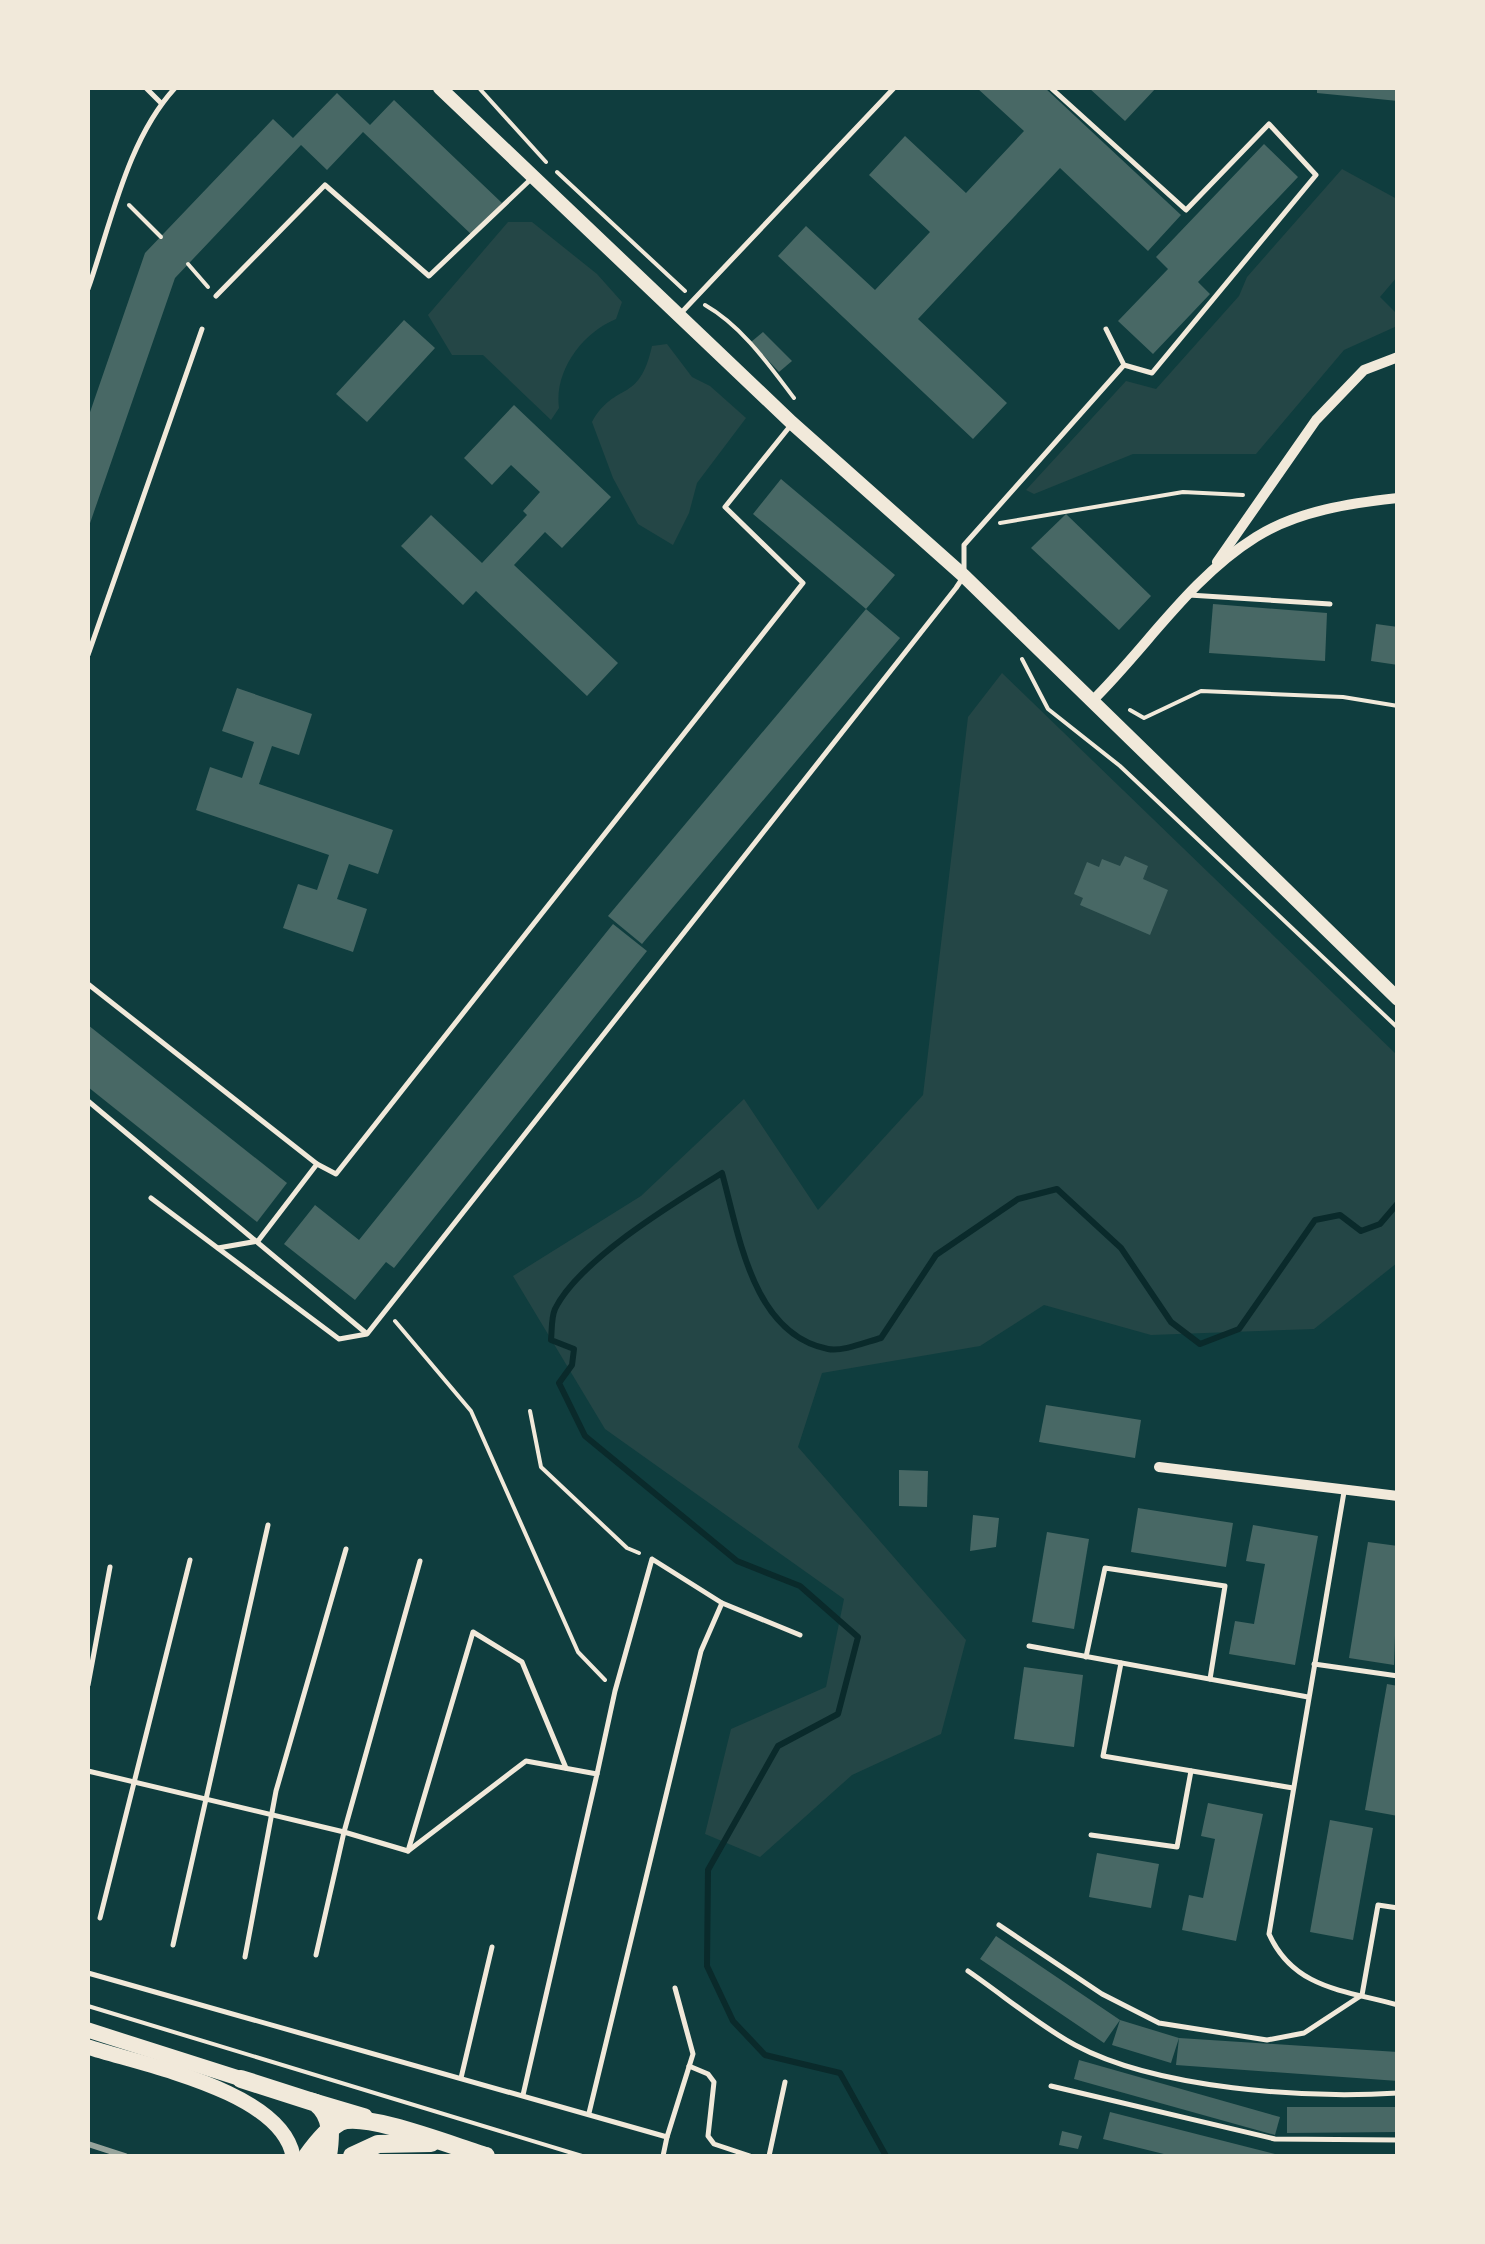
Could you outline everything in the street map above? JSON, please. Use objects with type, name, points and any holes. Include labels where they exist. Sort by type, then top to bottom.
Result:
[{"type":"highway","points":[[241,2079],[316,2103],[326,2111],[331,2129],[328,2156]]},
{"type":"highway","points":[[306,2156],[331,2129],[352,2120],[414,2131],[486,2156]]},
{"type":"highway","points":[[352,2156],[378,2144],[447,2144]]},
{"type":"main road","points":[[88,2030],[414,2131]]},
{"type":"main road","points":[[88,2047],[236,2095],[278,2127],[293,2156]]},
{"type":"street","points":[[440,88],[681,313],[792,423],[964,576],[1398,999]]},
{"type":"street","points":[[1092,701],[1210,572],[1316,420],[1364,370],[1398,357]]},
{"type":"street","points":[[1210,572],[1258,536],[1310,514],[1398,498]]},
{"type":"street","points":[[1159,1466],[1398,1496]]},
{"type":"lane","points":[[146,88],[161,103]]},
{"type":"lane","points":[[88,290],[120,196],[161,103],[175,88]]},
{"type":"lane","points":[[681,313],[894,88]]},
{"type":"lane","points":[[1051,88],[1186,210],[1269,124],[1316,175],[1152,373],[1124,365],[1106,329]]},
{"type":"lane","points":[[216,296],[325,185],[429,276],[533,178]]},
{"type":"lane","points":[[88,655],[202,329]]},
{"type":"lane","points":[[151,1198],[339,1339],[367,1334],[964,576],[964,545],[1124,365]]},
{"type":"lane","points":[[88,984],[317,1164],[336,1174],[803,583],[725,507],[792,423]]},
{"type":"lane","points":[[1189,595],[1330,604]]},
{"type":"lane","points":[[88,1101],[367,1334]]},
{"type":"lane","points":[[218,1248],[258,1241],[317,1164]]},
{"type":"lane","points":[[1345,1490],[1268,1934],[1278,1955],[1296,1974],[1398,2005]]},
{"type":"lane","points":[[173,1945],[268,1525]]},
{"type":"lane","points":[[245,1957],[276,1790],[346,1549]]},
{"type":"lane","points":[[523,2095],[615,1691],[652,1559],[722,1603],[800,1635]]},
{"type":"lane","points":[[100,1918],[138,1782],[190,1560]]},
{"type":"lane","points":[[316,1955],[344,1832],[420,1561]]},
{"type":"lane","points":[[88,1685],[110,1567]]},
{"type":"lane","points":[[1086,1657],[1105,1568],[1225,1586],[1210,1679]]},
{"type":"lane","points":[[589,2113],[701,1651],[722,1603]]},
{"type":"lane","points":[[408,1851],[472,1632],[522,1662],[566,1768]]},
{"type":"lane","points":[[1029,1646],[1308,1697]]},
{"type":"lane","points":[[1121,1663],[1103,1756],[1293,1788]]},
{"type":"lane","points":[[1314,1664],[1398,1676]]},
{"type":"lane","points":[[408,1851],[526,1761],[598,1774]]},
{"type":"lane","points":[[88,1771],[408,1851]]},
{"type":"lane","points":[[1091,1835],[1177,1847],[1191,1771]]},
{"type":"lane","points":[[999,1925],[1102,1994],[1159,2023],[1267,2040],[1304,2033],[1362,1996],[1378,1905],[1398,1908]]},
{"type":"lane","points":[[461,2078],[492,1948]]},
{"type":"lane","points":[[968,1970],[1076,2046],[1163,2075],[1326,2098],[1398,2093]]},
{"type":"lane","points":[[88,1972],[667,2137]]},
{"type":"lane","points":[[663,2156],[693,2054],[675,1988]]},
{"type":"lane","points":[[689,2066],[708,2074],[714,2082],[708,2136],[714,2144],[750,2156]]},
{"type":"lane","points":[[769,2156],[785,2082]]},
{"type":"lane","points":[[1051,2086],[1275,2139],[1398,2140]]},
{"type":"path","points":[[478,88],[546,162],[693,299],[720,314],[776,370],[806,410]]},
{"type":"path","points":[[120,196],[161,237]]},
{"type":"path","points":[[188,264],[216,296]]},
{"type":"path","points":[[979,527],[1182,492],[1262,497]]},
{"type":"path","points":[[1020,655],[1048,709],[1095,751],[1120,766],[1398,1028]]},
{"type":"path","points":[[1129,710],[1144,718],[1201,691],[1343,696],[1398,706]]},
{"type":"path","points":[[386,1311],[471,1411],[578,1652],[615,1691]]},
{"type":"path","points":[[530,1411],[541,1466],[627,1548],[652,1559]]},
{"type":"path","points":[[88,2006],[582,2156]]},
{"type":"shaded area","points":[[1342,169],[1397,199],[1397,277],[1380,297],[1397,314],[1397,326],[1344,350],[1256,454],[1133,454],[1034,494],[1026,490],[1126,381],[1156,389],[1239,296],[1247,277]]},
{"type":"shaded area","points":[[508,222],[532,222],[597,274],[622,302],[616,319],[592,334],[573,355],[561,380],[559,408],[551,420],[483,355],[452,355],[428,315]]},
{"type":"shaded area","points":[[667,344],[692,377],[710,386],[746,418],[697,483],[689,513],[673,545],[638,524],[613,478],[592,422],[601,409],[641,377],[652,346]]},
{"type":"shaded area","points":[[1002,673],[1397,1055],[1397,1263],[1314,1329],[1151,1335],[1044,1305],[980,1346],[822,1373],[798,1447],[966,1640],[941,1734],[852,1775],[760,1857],[705,1834],[731,1729],[826,1687],[844,1599],[605,1429],[513,1276],[641,1196],[744,1099],[818,1210],[923,1095],[968,717]]},
{"type":"building","points":[[977,88],[1045,88],[1181,215],[1148,251],[1060,168],[918,319],[1007,403],[973,439],[778,256],[806,226],[875,290],[930,232],[869,175],[905,136],[966,193],[1024,131]]},
{"type":"building","points":[[1089,88],[1156,88],[1125,121]]},
{"type":"building","points":[[1317,88],[1398,88],[1398,101],[1317,93]]},
{"type":"building","points":[[337,93],[370,125],[394,100],[502,203],[472,235],[363,132],[327,170],[301,145],[175,278],[88,529],[88,418],[145,253],[273,119],[293,138]]},
{"type":"building","points":[[1264,144],[1298,177],[1198,282],[1210,294],[1153,354],[1118,321],[1168,269],[1156,257]]},
{"type":"building","points":[[404,320],[435,348],[367,422],[336,394]]},
{"type":"building","points":[[763,332],[792,361],[779,372],[751,342]]},
{"type":"building","points":[[514,405],[611,497],[562,548],[545,532],[514,565],[618,663],[587,696],[476,591],[463,605],[401,546],[431,515],[482,563],[527,515],[523,511],[540,492],[511,465],[492,485],[464,458]]},
{"type":"building","points":[[781,479],[895,575],[866,609],[753,514]]},
{"type":"building","points":[[1066,514],[1151,596],[1119,630],[1031,548]]},
{"type":"building","points":[[1213,604],[1327,613],[1325,661],[1209,653]]},
{"type":"building","points":[[866,609],[900,638],[642,944],[608,916]]},
{"type":"building","points":[[1376,624],[1398,627],[1398,665],[1371,661]]},
{"type":"building","points":[[237,688],[312,714],[299,755],[272,746],[259,784],[393,830],[378,874],[349,864],[337,899],[367,909],[353,952],[283,928],[298,884],[317,890],[329,855],[196,810],[210,767],[242,778],[254,742],[222,731]]},
{"type":"building","points":[[1125,856],[1148,866],[1143,879],[1168,890],[1150,935],[1080,905],[1083,898],[1074,894],[1087,862],[1099,867],[1102,859],[1120,866]]},
{"type":"building","points":[[613,924],[647,951],[394,1268],[386,1262],[355,1300],[284,1244],[315,1205],[359,1240]]},
{"type":"building","points":[[88,1025],[287,1183],[257,1222],[88,1087]]},
{"type":"building","points":[[1046,1405],[1141,1420],[1135,1458],[1039,1442]]},
{"type":"building","points":[[899,1470],[928,1471],[927,1507],[899,1506]]},
{"type":"building","points":[[1138,1508],[1233,1523],[1226,1567],[1131,1552]]},
{"type":"building","points":[[973,1515],[999,1518],[996,1547],[970,1551]]},
{"type":"building","points":[[1253,1525],[1318,1536],[1295,1665],[1229,1654],[1235,1621],[1254,1624],[1265,1564],[1246,1561]]},
{"type":"building","points":[[1047,1532],[1089,1539],[1074,1629],[1032,1622]]},
{"type":"building","points":[[1368,1542],[1398,1546],[1394,1665],[1349,1658]]},
{"type":"building","points":[[1024,1667],[1083,1675],[1074,1747],[1014,1739]]},
{"type":"building","points":[[1387,1684],[1398,1686],[1398,1816],[1365,1810]]},
{"type":"building","points":[[1208,1803],[1263,1814],[1236,1941],[1182,1930],[1189,1895],[1203,1898],[1215,1839],[1201,1836]]},
{"type":"building","points":[[1330,1820],[1373,1828],[1353,1940],[1310,1932]]},
{"type":"building","points":[[1097,1853],[1159,1864],[1151,1908],[1089,1897]]},
{"type":"building","points":[[996,1936],[1120,2020],[1104,2043],[980,1959]]},
{"type":"building","points":[[1120,2020],[1179,2038],[1171,2063],[1112,2045]]},
{"type":"building","points":[[1179,2038],[1398,2052],[1398,2081],[1176,2065]]},
{"type":"building","points":[[1079,2060],[1280,2117],[1275,2135],[1074,2079]]},
{"type":"building","points":[[1287,2107],[1398,2107],[1398,2132],[1287,2133]]},
{"type":"building","points":[[1110,2112],[1279,2156],[1172,2156],[1103,2139]]},
{"type":"building","points":[[1062,2131],[1082,2136],[1078,2149],[1059,2145]]},
{"type":"waterway","points":[[886,2156],[840,2073],[765,2055],[733,2021],[707,1966],[708,1870],[778,1746],[838,1714],[858,1637],[800,1586],[737,1561],[585,1436],[559,1383],[572,1365],[574,1349],[551,1340],[555,1309],[567,1290],[606,1252],[722,1173],[743,1252],[766,1303],[782,1324],[802,1340],[828,1349],[847,1348],[881,1338],[936,1255],[1018,1199],[1057,1189],[1121,1248],[1171,1322],[1200,1344],[1239,1329],[1315,1220],[1340,1215],[1361,1231],[1380,1224],[1398,1203]]},
{"type":"railway","points":[[88,2144],[125,2156]]}]
